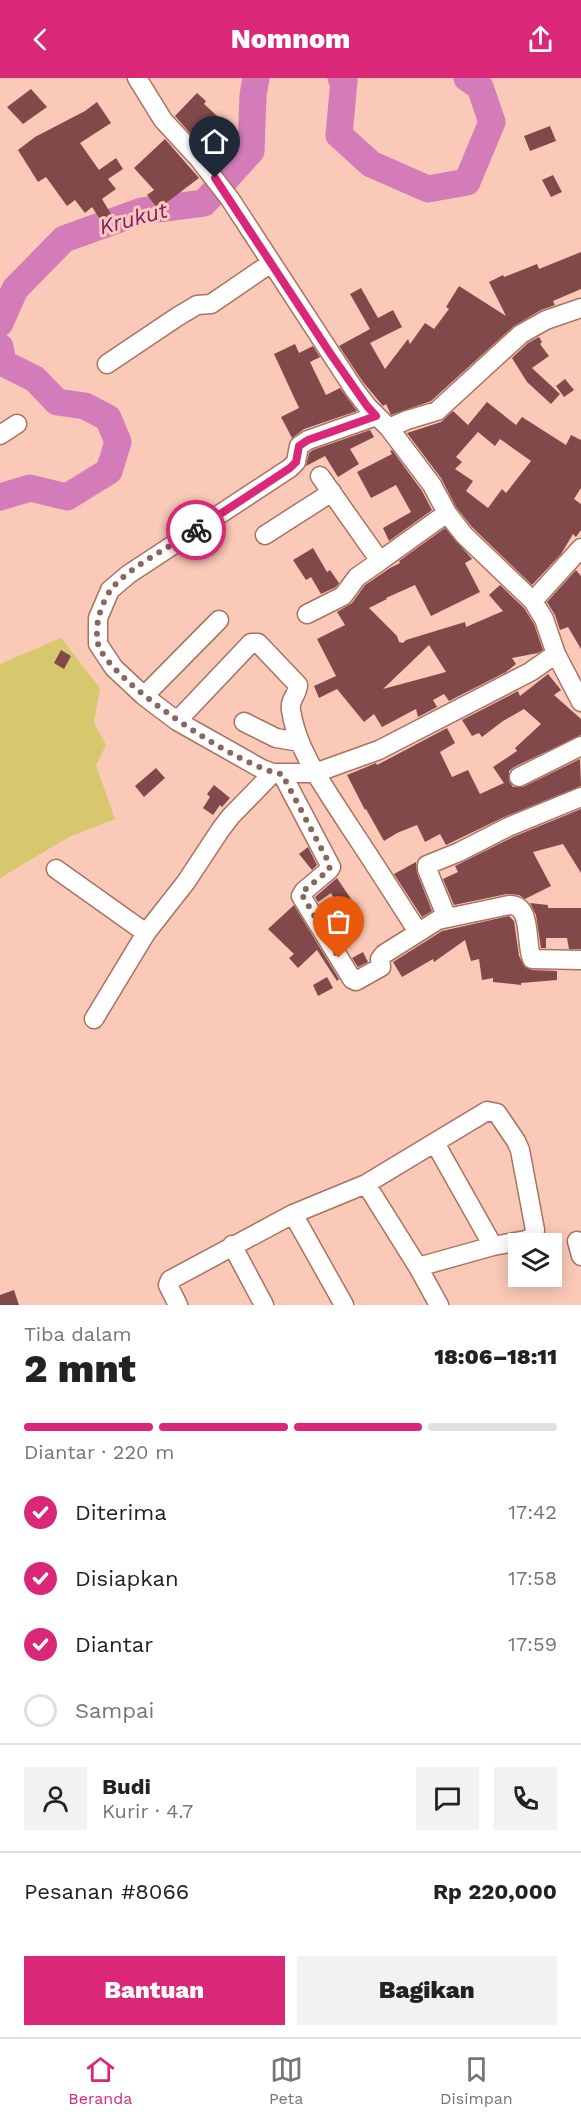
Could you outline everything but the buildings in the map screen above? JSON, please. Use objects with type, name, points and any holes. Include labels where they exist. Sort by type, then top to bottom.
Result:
[{"type":"street","points":[[137,78],[163,120],[215,178],[230,199],[342,371],[367,406],[383,422],[432,485],[447,513],[480,552],[533,601],[544,618],[556,654],[581,702]]},
{"type":"street","points":[[107,364],[197,305],[211,304],[271,263]]},
{"type":"street","points":[[556,654],[530,672],[379,750],[315,773],[277,774],[262,769],[177,721],[144,696],[114,668],[98,644],[98,618],[110,590],[129,573],[290,468],[296,462],[299,446],[308,440],[383,422],[407,420],[437,411],[521,334],[546,320],[581,309]]},
{"type":"street","points":[[0,435],[16,424]]},
{"type":"street","points":[[320,476],[380,561]]},
{"type":"street","points":[[265,535],[332,492]]},
{"type":"street","points":[[307,614],[343,596],[357,577],[447,513]]},
{"type":"street","points":[[533,601],[581,548]]},
{"type":"street","points":[[144,696],[219,620]]},
{"type":"street","points":[[177,721],[251,643],[258,643],[298,685],[290,705],[300,742],[315,773],[418,932]]},
{"type":"street","points":[[244,722],[276,738],[300,742]]},
{"type":"street","points":[[519,777],[580,749]]},
{"type":"street","points":[[277,774],[331,867],[304,891],[302,896],[352,979],[356,981],[381,967],[382,956],[438,920],[514,905],[525,917],[532,959],[581,960]]},
{"type":"street","points":[[94,1020],[146,933],[186,882],[231,816],[277,774]]},
{"type":"street","points":[[447,918],[427,869],[429,863],[459,852],[508,827],[581,797]]},
{"type":"street","points":[[56,869],[146,933]]},
{"type":"street","points":[[178,1305],[168,1286],[170,1280],[292,1214],[366,1184],[487,1111],[497,1113],[520,1150],[535,1230],[533,1237],[418,1267]]},
{"type":"street","points":[[435,1143],[493,1246]]},
{"type":"street","points":[[366,1184],[439,1305]]},
{"type":"street","points":[[292,1214],[344,1305]]},
{"type":"street","points":[[232,1245],[264,1305]]},
{"type":"shaded area","points":[[61,638],[100,688],[94,723],[106,745],[96,765],[115,819],[69,837],[0,878],[0,664]]},
{"type":"waterway","name":"Krukut","points":[[0,323],[15,289],[64,239],[142,211],[204,203],[251,151],[253,95],[256,78]]},
{"type":"waterway","name":"Krukut","points":[[341,78],[344,81],[339,135],[371,164],[428,189],[467,182],[492,122],[480,87],[467,78]]},
{"type":"waterway","name":"Krukut","points":[[0,347],[3,363],[35,379],[57,402],[85,406],[108,418],[118,442],[109,471],[67,497],[30,488],[0,497]]},
{"type":"way so far","points":[[196,530],[129,573],[110,590],[98,618],[98,644],[114,668],[144,696],[177,721],[262,769],[282,774],[331,867],[301,893],[339,958]]},
{"type":"route","points":[[196,530],[290,468],[296,462],[299,446],[308,440],[376,416],[306,318],[215,178]]}]
